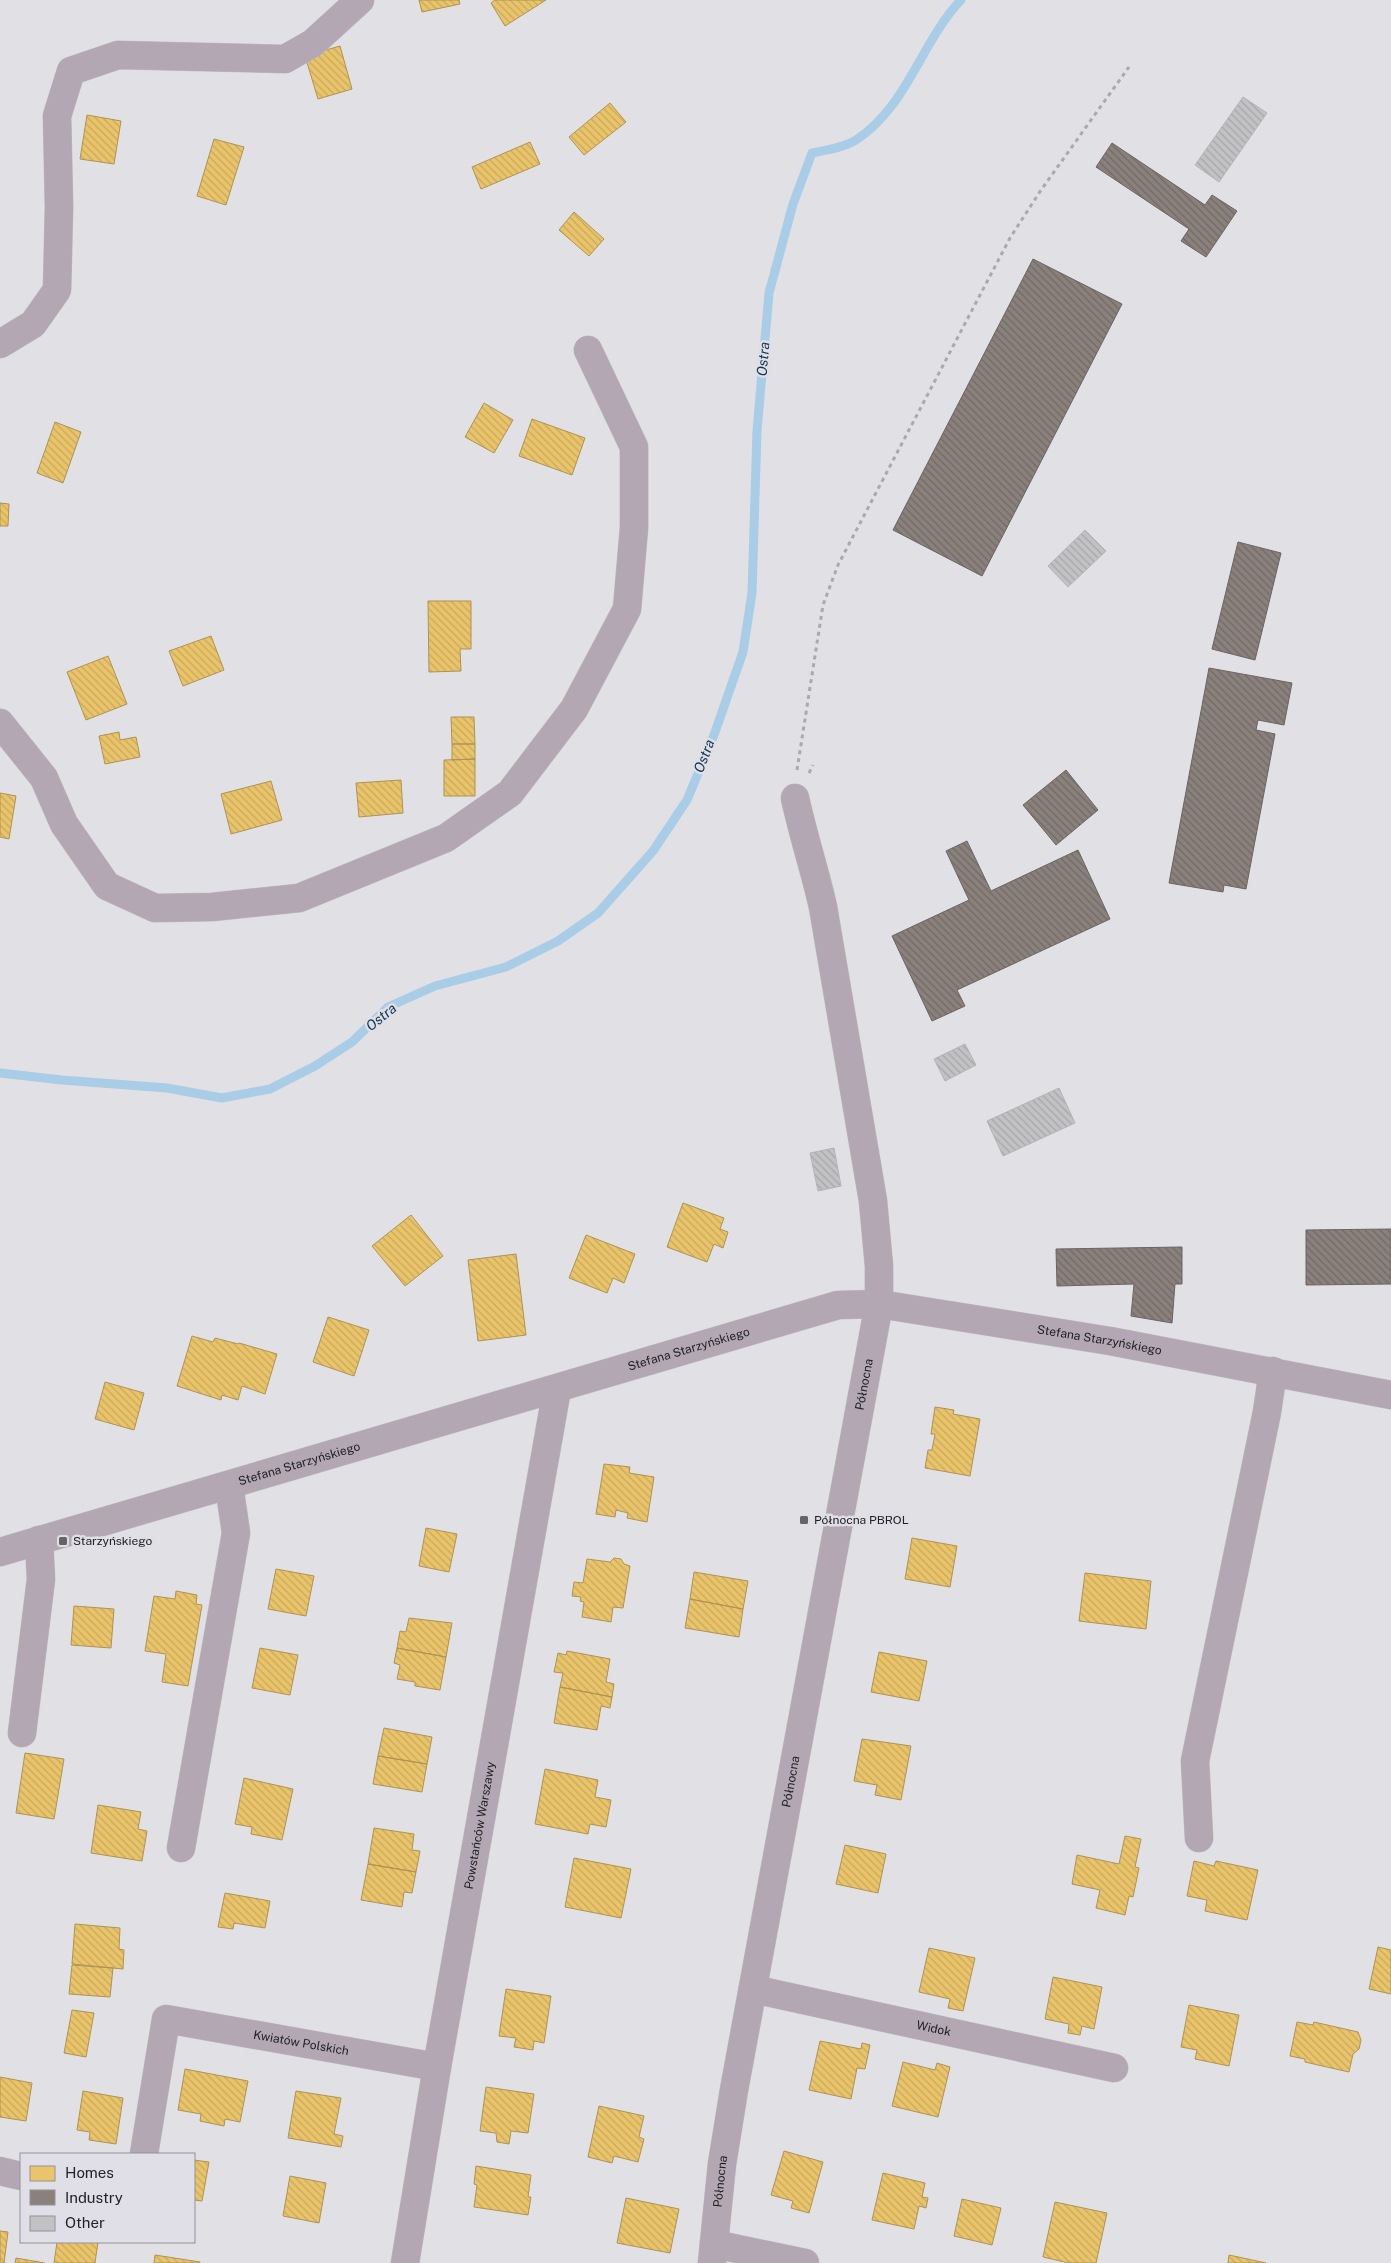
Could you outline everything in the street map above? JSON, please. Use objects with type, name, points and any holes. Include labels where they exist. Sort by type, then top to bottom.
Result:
[{"type":"street","points":[[0,344],[32,324],[57,290],[59,207],[57,116],[71,71],[118,55],[285,59],[313,43],[360,0]]},
{"type":"street","points":[[0,723],[44,778],[64,824],[107,886],[155,908],[212,907],[299,898],[446,838],[510,793],[574,709],[627,609],[634,528],[634,447],[588,350]]},
{"type":"street","name":"Północna","points":[[713,2253],[722,2164],[752,1989],[879,1304],[879,1266],[873,1201],[824,907],[802,833],[795,798]]},
{"type":"street","name":"Stefana Starzyńskiego","points":[[0,1552],[838,1305],[879,1304],[1110,1341],[1391,1395]]},
{"type":"street","points":[[1199,1838],[1195,1761],[1267,1412],[1273,1371]]},
{"type":"street","name":"Powstańców Warszawy","points":[[405,2263],[437,2067],[557,1389]]},
{"type":"street","points":[[181,1848],[236,1533],[229,1485]]},
{"type":"street","points":[[22,1733],[41,1579],[39,1540]]},
{"type":"street","name":"Widok","points":[[752,1989],[1114,2068]]},
{"type":"street","name":"Kwiatów Polskich","points":[[144,2153],[166,2019],[437,2067]]},
{"type":"street","points":[[0,2172],[20,2176]]},
{"type":"street","points":[[713,2253],[805,2263]]},
{"type":"path","points":[[795,798],[797,771],[823,605],[838,565],[1010,238],[1041,190],[1129,67]]},
{"type":"building: Homes","points":[[419,0],[459,0],[460,4],[422,12]]},
{"type":"building: Homes","points":[[495,0],[546,0],[505,26],[491,3]]},
{"type":"building: Homes","points":[[340,46],[352,89],[318,99],[305,56]]},
{"type":"building: Homes","points":[[610,103],[626,122],[584,155],[569,137]]},
{"type":"building: Homes","points":[[87,115],[121,121],[114,164],[80,159]]},
{"type":"building: Homes","points":[[214,139],[244,147],[226,205],[197,196]]},
{"type":"building: Homes","points":[[530,142],[540,164],[481,189],[472,167]]},
{"type":"building: Homes","points":[[574,212],[604,239],[589,256],[559,230]]},
{"type":"building: Homes","points":[[484,403],[513,420],[494,453],[465,437]]},
{"type":"building: Homes","points":[[532,419],[585,438],[572,475],[519,456]]},
{"type":"building: Homes","points":[[55,422],[81,432],[63,483],[37,473]]},
{"type":"building: Homes","points":[[0,503],[9,504],[8,526],[0,526]]},
{"type":"building: Homes","points":[[428,601],[471,601],[471,649],[460,649],[461,671],[429,672]]},
{"type":"building: Homes","points":[[211,636],[224,670],[183,686],[169,651]]},
{"type":"building: Homes","points":[[108,656],[127,704],[86,720],[67,672]]},
{"type":"building: Homes","points":[[451,717],[474,717],[475,744],[452,744]]},
{"type":"building: Homes","points":[[119,732],[120,740],[136,737],[140,757],[105,764],[99,736]]},
{"type":"building: Homes","points":[[452,744],[475,744],[475,759],[452,760]]},
{"type":"building: Homes","points":[[475,759],[475,796],[444,796],[444,760]]},
{"type":"building: Homes","points":[[401,780],[403,813],[359,817],[356,783]]},
{"type":"building: Homes","points":[[271,781],[282,820],[231,834],[221,794]]},
{"type":"building: Homes","points":[[0,793],[16,796],[9,839],[0,837]]},
{"type":"building: Homes","points":[[683,1203],[724,1218],[720,1229],[728,1232],[723,1248],[714,1244],[707,1262],[667,1247]]},
{"type":"building: Homes","points":[[411,1215],[443,1256],[405,1286],[372,1246]]},
{"type":"building: Homes","points":[[586,1235],[635,1254],[624,1283],[613,1278],[607,1293],[569,1278]]},
{"type":"building: Homes","points":[[516,1254],[526,1335],[478,1341],[468,1260]]},
{"type":"building: Homes","points":[[328,1317],[369,1330],[354,1376],[313,1362]]},
{"type":"building: Homes","points":[[192,1336],[213,1342],[215,1338],[239,1343],[277,1354],[265,1394],[242,1386],[238,1400],[222,1395],[221,1400],[177,1386]]},
{"type":"building: Homes","points":[[105,1382],[144,1393],[134,1430],[95,1419]]},
{"type":"building: Homes","points":[[935,1407],[954,1410],[953,1414],[980,1419],[970,1476],[925,1468],[928,1450],[932,1450],[935,1434],[931,1434]]},
{"type":"building: Homes","points":[[604,1464],[630,1467],[629,1473],[654,1477],[647,1522],[627,1518],[628,1513],[616,1510],[615,1517],[596,1514]]},
{"type":"building: Homes","points":[[426,1528],[457,1534],[449,1572],[419,1566]]},
{"type":"building: Homes","points":[[912,1538],[957,1546],[950,1587],[905,1579]]},
{"type":"building: Homes","points":[[614,1558],[621,1559],[624,1564],[630,1566],[623,1608],[613,1607],[611,1622],[582,1617],[584,1602],[580,1601],[581,1597],[572,1596],[574,1582],[583,1583],[587,1559],[610,1562]]},
{"type":"building: Homes","points":[[276,1569],[314,1576],[306,1616],[268,1609]]},
{"type":"building: Homes","points":[[694,1572],[748,1581],[743,1609],[690,1599]]},
{"type":"building: Homes","points":[[1085,1573],[1151,1581],[1146,1629],[1079,1621]]},
{"type":"building: Homes","points":[[176,1591],[197,1595],[196,1604],[202,1605],[188,1686],[162,1682],[166,1654],[145,1651],[154,1596],[175,1599]]},
{"type":"building: Homes","points":[[690,1599],[743,1609],[739,1637],[685,1628]]},
{"type":"building: Homes","points":[[74,1606],[114,1609],[111,1648],[71,1645]]},
{"type":"building: Homes","points":[[409,1618],[452,1623],[446,1657],[397,1648],[400,1631],[406,1632]]},
{"type":"building: Homes","points":[[260,1648],[298,1655],[290,1695],[252,1688]]},
{"type":"building: Homes","points":[[397,1648],[446,1657],[440,1690],[415,1686],[415,1682],[397,1679],[400,1665],[394,1663]]},
{"type":"building: Homes","points":[[567,1651],[610,1659],[606,1682],[614,1684],[612,1697],[560,1687],[563,1673],[554,1672],[558,1653],[566,1655]]},
{"type":"building: Homes","points":[[879,1652],[927,1661],[919,1701],[871,1692]]},
{"type":"building: Homes","points":[[560,1687],[612,1697],[610,1708],[601,1706],[597,1730],[554,1723]]},
{"type":"building: Homes","points":[[384,1728],[432,1737],[427,1764],[378,1756]]},
{"type":"building: Homes","points":[[862,1739],[911,1746],[901,1800],[875,1795],[877,1785],[854,1781]]},
{"type":"building: Homes","points":[[25,1753],[64,1759],[54,1819],[16,1813]]},
{"type":"building: Homes","points":[[378,1756],[427,1764],[422,1792],[373,1784]]},
{"type":"building: Homes","points":[[545,1769],[598,1780],[595,1797],[611,1800],[606,1827],[590,1824],[588,1834],[535,1824]]},
{"type":"building: Homes","points":[[244,1778],[293,1789],[282,1840],[251,1834],[252,1827],[235,1824]]},
{"type":"building: Homes","points":[[98,1805],[141,1812],[138,1829],[147,1831],[142,1861],[91,1853]]},
{"type":"building: Homes","points":[[374,1828],[414,1834],[412,1850],[420,1851],[416,1872],[368,1864]]},
{"type":"building: Homes","points":[[1125,1836],[1141,1839],[1135,1867],[1139,1868],[1133,1897],[1129,1896],[1125,1915],[1096,1908],[1100,1890],[1072,1884],[1077,1855],[1119,1864]]},
{"type":"building: Homes","points":[[845,1845],[886,1854],[878,1893],[836,1884]]},
{"type":"building: Homes","points":[[574,1858],[631,1869],[621,1918],[565,1907]]},
{"type":"building: Homes","points":[[1194,1861],[1214,1866],[1216,1861],[1258,1870],[1247,1920],[1205,1911],[1207,1900],[1187,1896]]},
{"type":"building: Homes","points":[[368,1864],[416,1872],[412,1893],[404,1892],[402,1907],[361,1900]]},
{"type":"building: Homes","points":[[225,1893],[270,1901],[265,1928],[234,1923],[233,1929],[218,1927]]},
{"type":"building: Homes","points":[[75,1924],[120,1928],[119,1949],[124,1950],[123,1969],[72,1964]]},
{"type":"building: Homes","points":[[1378,1947],[1391,1950],[1391,1994],[1369,1989]]},
{"type":"building: Homes","points":[[929,1948],[975,1958],[963,2011],[948,2008],[950,1999],[919,1992]]},
{"type":"building: Homes","points":[[72,1965],[113,1968],[110,1997],[69,1994]]},
{"type":"building: Homes","points":[[1053,1977],[1102,1987],[1094,2029],[1082,2026],[1080,2035],[1068,2033],[1069,2024],[1045,2019]]},
{"type":"building: Homes","points":[[506,1989],[551,1996],[544,2043],[534,2041],[533,2050],[514,2047],[516,2038],[499,2036]]},
{"type":"building: Homes","points":[[1189,2005],[1239,2015],[1229,2066],[1195,2059],[1197,2050],[1181,2047]]},
{"type":"building: Homes","points":[[72,2010],[94,2013],[86,2057],[64,2053]]},
{"type":"building: Homes","points":[[1297,2022],[1313,2025],[1314,2022],[1358,2032],[1361,2040],[1359,2049],[1353,2054],[1349,2072],[1305,2062],[1305,2059],[1290,2056]]},
{"type":"building: Homes","points":[[820,2041],[861,2049],[862,2043],[870,2045],[865,2069],[857,2068],[851,2099],[809,2090]]},
{"type":"building: Homes","points":[[903,2062],[935,2070],[937,2063],[950,2067],[938,2117],[892,2106]]},
{"type":"building: Homes","points":[[185,2069],[248,2081],[240,2122],[225,2119],[224,2126],[200,2121],[201,2114],[178,2110]]},
{"type":"building: Homes","points":[[0,2077],[32,2083],[26,2121],[0,2117]]},
{"type":"building: Homes","points":[[486,2087],[534,2094],[528,2133],[511,2131],[509,2144],[497,2142],[496,2133],[480,2131]]},
{"type":"building: Homes","points":[[83,2091],[123,2098],[116,2144],[89,2140],[90,2132],[77,2130]]},
{"type":"building: Homes","points":[[296,2091],[341,2098],[334,2134],[343,2136],[341,2147],[288,2138]]},
{"type":"building: Homes","points":[[599,2106],[644,2116],[639,2137],[644,2139],[638,2162],[614,2156],[612,2163],[588,2157]]},
{"type":"building: Homes","points":[[784,2151],[823,2162],[809,2213],[791,2208],[793,2201],[771,2195]]},
{"type":"building: Homes","points":[[195,2160],[209,2162],[202,2201],[195,2200]]},
{"type":"building: Homes","points":[[476,2166],[531,2175],[528,2197],[531,2197],[528,2215],[474,2207],[477,2185],[474,2184]]},
{"type":"building: Homes","points":[[883,2173],[925,2183],[922,2197],[928,2198],[926,2208],[919,2206],[914,2229],[872,2220]]},
{"type":"building: Homes","points":[[290,2176],[326,2183],[319,2223],[283,2216]]},
{"type":"building: Homes","points":[[626,2198],[679,2209],[670,2253],[617,2243]]},
{"type":"building: Homes","points":[[962,2199],[1001,2208],[992,2245],[954,2236]]},
{"type":"building: Homes","points":[[1055,2202],[1107,2213],[1096,2263],[1069,2263],[1043,2257]]},
{"type":"building: Homes","points":[[0,2231],[8,2232],[4,2263],[0,2263]]},
{"type":"building: Homes","points":[[57,2243],[98,2243],[95,2263],[54,2263]]},
{"type":"building: Homes","points":[[155,2255],[200,2262],[200,2263],[154,2263]]},
{"type":"building: Homes","points":[[1229,2255],[1266,2263],[1228,2263]]},
{"type":"building: Homes","points":[[16,2258],[45,2263],[15,2263]]},
{"type":"building: Industry","points":[[1112,143],[1205,205],[1212,195],[1237,211],[1206,257],[1181,241],[1189,229],[1096,167]]},
{"type":"building: Industry","points":[[1033,259],[1122,304],[982,576],[893,530]]},
{"type":"building: Industry","points":[[1238,542],[1281,553],[1255,660],[1212,649]]},
{"type":"building: Industry","points":[[1209,668],[1292,683],[1284,725],[1258,720],[1256,730],[1275,734],[1246,889],[1224,885],[1223,892],[1169,883]]},
{"type":"building: Industry","points":[[1066,770],[1098,810],[1056,845],[1023,805]]},
{"type":"building: Industry","points":[[967,841],[991,891],[1078,850],[1110,919],[957,990],[965,1006],[932,1021],[892,936],[969,900],[946,851]]},
{"type":"building: Industry","points":[[1391,1229],[1391,1284],[1306,1285],[1306,1230]]},
{"type":"building: Industry","points":[[1182,1247],[1182,1284],[1175,1284],[1172,1323],[1131,1316],[1134,1284],[1057,1286],[1056,1249]]},
{"type":"building: Other","points":[[1243,97],[1267,113],[1219,182],[1195,165]]},
{"type":"building: Other","points":[[1085,530],[1106,551],[1068,587],[1048,566]]},
{"type":"building: Other","points":[[965,1044],[976,1065],[945,1081],[934,1059]]},
{"type":"building: Other","points":[[1059,1088],[1075,1123],[1003,1156],[987,1121]]},
{"type":"building: Other","points":[[834,1148],[841,1186],[818,1191],[810,1153]]},
{"type":"waterway","name":"Ostra","points":[[0,1073],[167,1088],[222,1098],[270,1089],[315,1066],[352,1042],[388,1007],[435,986],[506,967],[558,941],[598,913],[653,851],[687,800],[714,735],[743,652],[752,593],[757,431],[769,293],[793,204],[812,153],[851,143],[874,126],[901,92],[935,35],[961,0]]},
{"type":"place","name":"Północna PBROL","points":[[804,1520]]},
{"type":"place","name":"Starzyńskiego","points":[[63,1541]]}]
